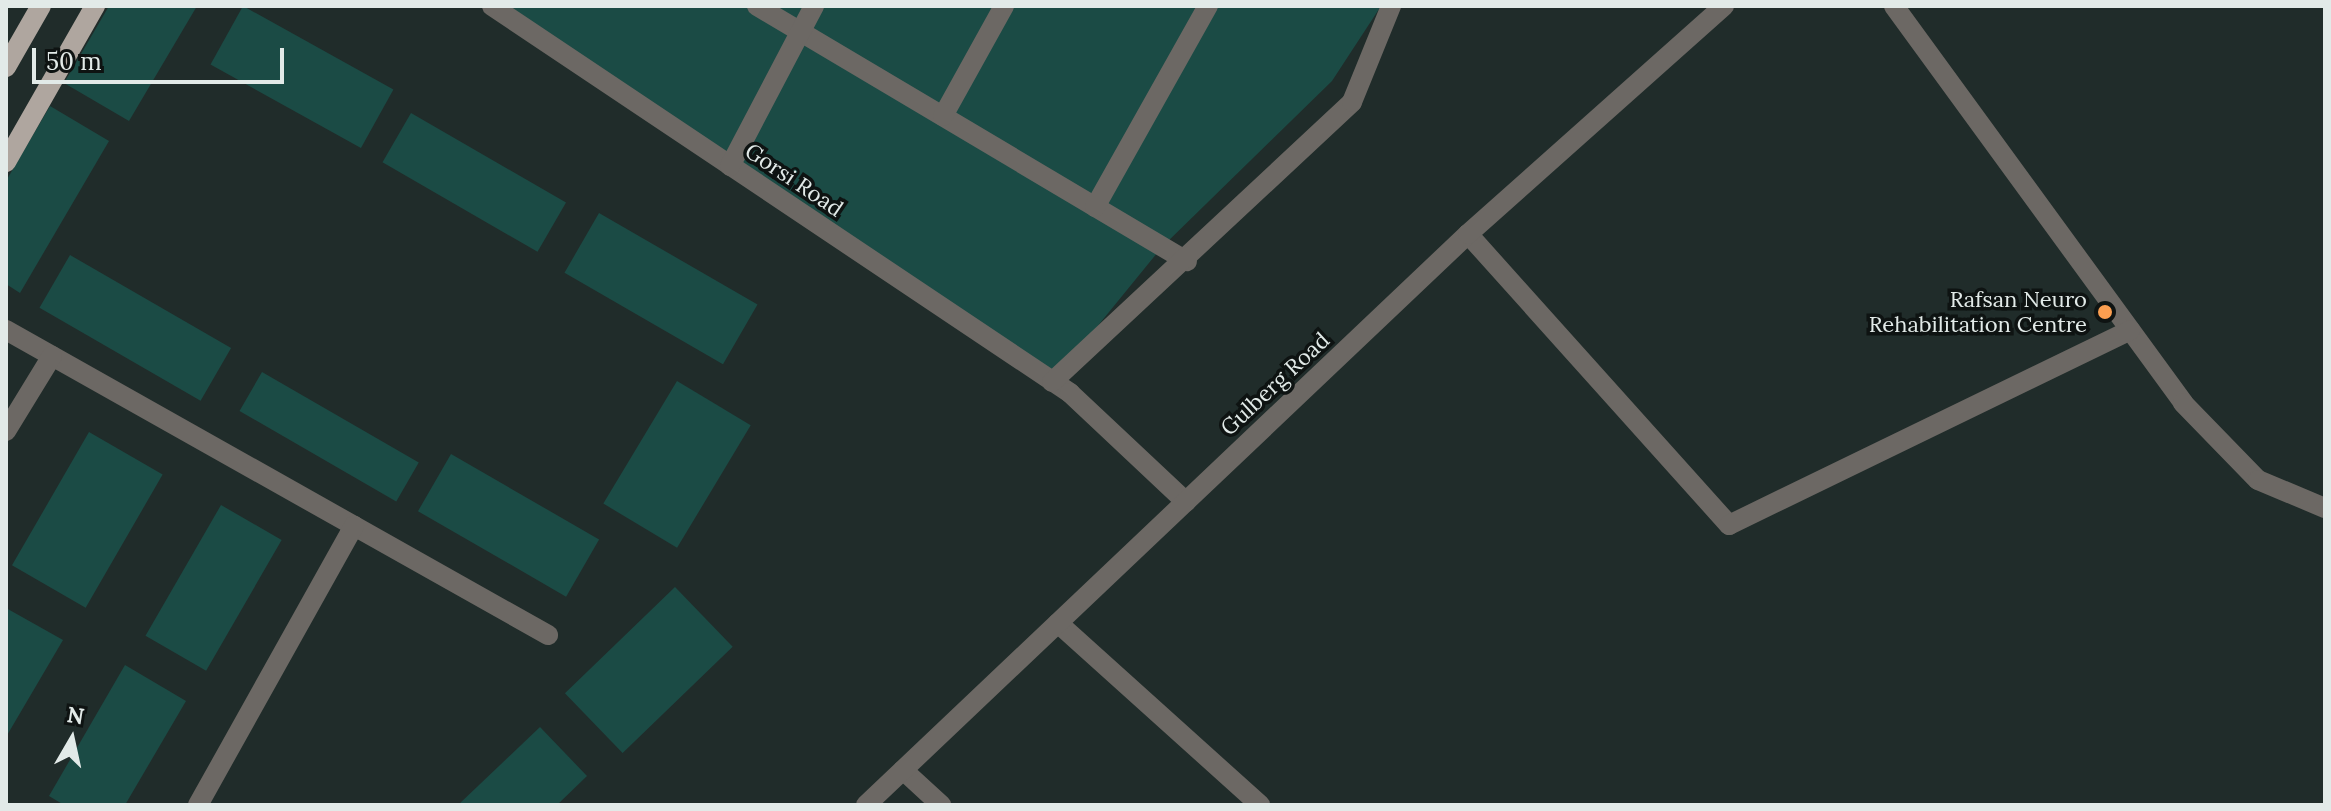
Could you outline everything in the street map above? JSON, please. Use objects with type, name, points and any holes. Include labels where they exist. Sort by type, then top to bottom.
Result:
[{"type":"main road","points":[[6,67],[41,6]]},
{"type":"main road","points":[[6,162],[95,6]]},
{"type":"street","name":"Gorsi Road","points":[[492,6],[1061,388],[1186,502]]},
{"type":"street","points":[[757,6],[1187,261]]},
{"type":"street","points":[[730,166],[814,6]]},
{"type":"street","points":[[943,116],[1004,6]]},
{"type":"street","points":[[1095,207],[1208,6]]},
{"type":"street","points":[[1061,388],[1352,102],[1391,6]]},
{"type":"street","name":"Gulberg Road","points":[[866,805],[1468,234],[1724,6]]},
{"type":"street","points":[[1894,6],[2183,403],[2258,480],[2325,508]]},
{"type":"street","points":[[1468,234],[1729,525],[2130,330]]},
{"type":"street","points":[[6,330],[548,635]]},
{"type":"street","points":[[6,431],[52,356]]},
{"type":"street","points":[[198,805],[354,526]]},
{"type":"street","points":[[1058,623],[1260,805]]},
{"type":"street","points":[[903,770],[941,805]]},
{"type":"building","points":[[109,6],[197,6],[129,121],[64,83]]},
{"type":"building","points":[[243,6],[393,89],[361,148],[211,65]]},
{"type":"building","points":[[492,6],[1381,6],[1332,81],[1162,247],[1052,382]]},
{"type":"building","points":[[50,106],[109,141],[20,293],[6,284],[6,181]]},
{"type":"building","points":[[411,113],[566,202],[538,252],[382,162]]},
{"type":"building","points":[[599,213],[757,304],[723,364],[564,273]]},
{"type":"building","points":[[70,255],[231,348],[201,401],[40,308]]},
{"type":"building","points":[[262,372],[419,462],[396,501],[240,411]]},
{"type":"building","points":[[677,381],[751,425],[677,548],[603,504]]},
{"type":"building","points":[[89,432],[163,474],[86,608],[12,565]]},
{"type":"building","points":[[451,454],[599,540],[566,597],[418,511]]},
{"type":"building","points":[[221,505],[282,540],[206,671],[146,636]]},
{"type":"building","points":[[675,587],[733,647],[623,753],[565,693]]},
{"type":"building","points":[[6,608],[63,640],[6,737]]},
{"type":"building","points":[[125,665],[186,701],[125,805],[64,805],[49,796]]},
{"type":"building","points":[[540,727],[587,776],[557,805],[458,805]]},
{"type":"place","name":"Rafsan Neuro Rehabilitation Centre","points":[[2105,312]]}]
